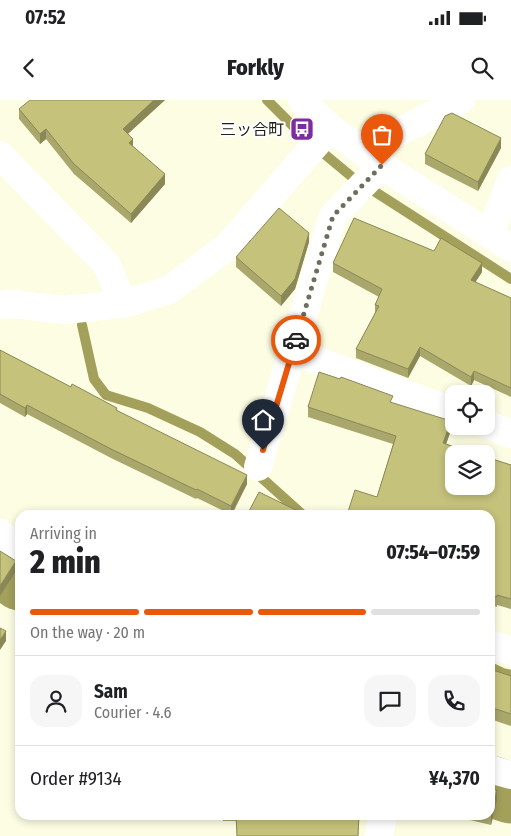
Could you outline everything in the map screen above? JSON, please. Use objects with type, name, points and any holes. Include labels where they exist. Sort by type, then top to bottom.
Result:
[{"type":"street","points":[[302,100],[330,128],[372,158],[500,241],[511,180]]},
{"type":"street","points":[[258,467],[333,216],[372,158],[461,100]]},
{"type":"street","points":[[0,305],[12,304],[65,310],[122,304],[170,290],[227,247],[330,128]]},
{"type":"street","points":[[0,155],[107,265],[122,304]]},
{"type":"street","points":[[292,351],[445,409]]},
{"type":"street","points":[[495,428],[511,434]]},
{"type":"street","points":[[0,533],[15,547]]},
{"type":"street","points":[[495,646],[511,651]]},
{"type":"street","points":[[495,770],[511,775]]},
{"type":"street","points":[[379,836],[382,820]]},
{"type":"building","points":[[30,100],[154,100],[123,129],[133,139],[129,143],[165,174],[131,214],[74,164],[46,129],[40,134],[19,109]]},
{"type":"building","points":[[452,113],[501,138],[478,182],[425,154],[445,116]]},
{"type":"building","points":[[279,208],[309,233],[295,279],[281,296],[236,257]]},
{"type":"building","points":[[354,218],[434,251],[441,238],[482,263],[471,280],[511,298],[511,388],[474,371],[471,377],[420,347],[408,369],[356,349],[379,306],[375,305],[382,289],[333,263]]},
{"type":"building","points":[[0,350],[71,387],[72,384],[117,408],[116,410],[247,475],[231,506],[111,449],[27,405],[25,408],[0,394]]},
{"type":"building","points":[[319,372],[340,379],[341,377],[393,396],[390,402],[445,419],[446,435],[443,443],[449,445],[445,445],[445,495],[495,495],[495,460],[511,465],[511,599],[497,595],[497,597],[495,596],[495,510],[349,510],[355,490],[377,497],[396,436],[308,407]]},
{"type":"building","points":[[259,492],[296,510],[250,510]]},
{"type":"building","points":[[0,551],[15,560],[15,563],[0,586]]},
{"type":"building","points":[[0,628],[6,631],[0,640]]},
{"type":"building","points":[[495,671],[511,676],[511,714],[495,709]]},
{"type":"building","points":[[236,820],[359,820],[358,836],[237,836]]},
{"type":"waterway","points":[[267,100],[304,137],[352,177],[511,279]]},
{"type":"waterway","points":[[82,325],[94,379],[106,395],[148,408],[200,432],[235,454],[297,510]]},
{"type":"waterway","points":[[0,561],[15,575]]},
{"type":"waterway","points":[[495,669],[511,675]]},
{"type":"waterway","points":[[495,788],[511,793]]},
{"type":"way so far","points":[[296,340],[333,216],[382,165]]},
{"type":"place","name":"三ッ合町","points":[[302,129]]},
{"type":"route","points":[[263,450],[296,340]]}]
